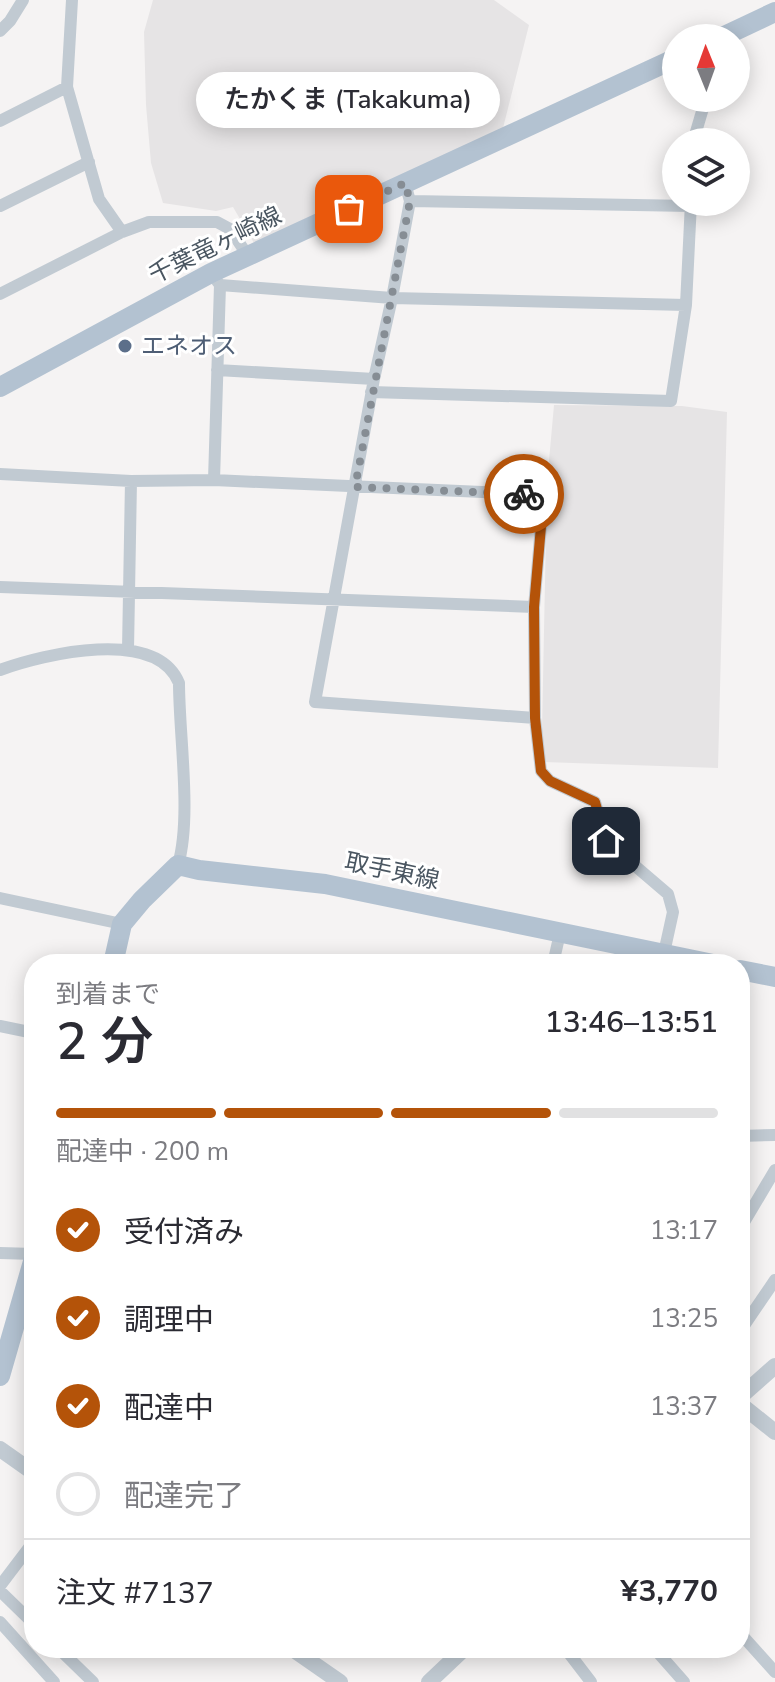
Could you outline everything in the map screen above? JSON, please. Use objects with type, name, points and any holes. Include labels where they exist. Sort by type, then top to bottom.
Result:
[{"type":"main road","points":[[750,24],[775,12]]},
{"type":"main road","name":"千葉竜ヶ崎線","points":[[0,387],[216,279],[248,256],[408,192],[662,65]]},
{"type":"main road","points":[[115,954],[122,924],[178,865]]},
{"type":"main road","name":"取手東線","points":[[178,865],[325,884],[668,954]]},
{"type":"main road","points":[[750,972],[775,977]]},
{"type":"main road","points":[[0,1376],[24,1291]]},
{"type":"street","points":[[0,31],[23,0]]},
{"type":"street","points":[[72,0],[67,87],[99,199],[122,232]]},
{"type":"street","points":[[0,121],[67,87]]},
{"type":"street","points":[[0,206],[89,162]]},
{"type":"street","points":[[535,718],[315,702],[372,386],[392,298],[408,192],[662,203]]},
{"type":"street","points":[[217,370],[372,386],[671,401],[686,305],[690,216]]},
{"type":"street","points":[[0,294],[122,232],[149,222],[209,221],[230,229],[248,256]]},
{"type":"street","points":[[214,480],[216,279],[392,298],[686,305]]},
{"type":"street","points":[[0,474],[131,481],[214,480],[524,494],[535,498],[542,515],[534,607],[535,718],[541,771],[550,781],[595,802],[606,841],[668,894],[673,912],[664,953]]},
{"type":"street","points":[[128,650],[131,481]]},
{"type":"street","points":[[0,587],[534,607]]},
{"type":"street","points":[[0,670],[43,656],[128,650],[161,660],[174,670],[179,683],[183,820],[178,865]]},
{"type":"street","points":[[0,898],[122,924]]},
{"type":"street","points":[[555,954],[560,933]]},
{"type":"street","points":[[0,1026],[24,1031]]},
{"type":"street","points":[[750,1136],[775,1135]]},
{"type":"street","points":[[750,1212],[775,1170]]},
{"type":"street","points":[[0,1253],[24,1255]]},
{"type":"street","points":[[750,1317],[775,1280]]},
{"type":"street","points":[[750,1388],[775,1366]]},
{"type":"street","points":[[750,1412],[775,1432]]},
{"type":"street","points":[[0,1449],[24,1466]]},
{"type":"street","points":[[24,1555],[0,1588],[24,1613]]},
{"type":"street","points":[[0,1622],[24,1649]]},
{"type":"street","points":[[750,1644],[775,1672]]},
{"type":"street","points":[[32,1658],[54,1682]]},
{"type":"street","points":[[68,1658],[93,1682]]},
{"type":"street","points":[[305,1658],[340,1682]]},
{"type":"street","points":[[429,1682],[454,1658]]},
{"type":"street","points":[[573,1658],[591,1682]]},
{"type":"street","points":[[663,1658],[684,1682]]},
{"type":"shaded area","points":[[153,0],[494,0],[529,25],[503,128],[254,243],[233,207],[216,211],[163,203],[151,163],[146,105],[144,32]]},
{"type":"shaded area","points":[[554,405],[682,406],[727,412],[718,768],[544,762],[547,483]]},
{"type":"way so far","points":[[349,209],[405,183],[410,201],[355,487],[524,494]]},
{"type":"place","name":"たかくま (Takakuma)","points":[[349,209]]},
{"type":"place","name":"エネオス","points":[[125,346]]},
{"type":"route","points":[[524,494],[535,498],[542,515],[534,607],[535,718],[541,771],[550,781],[595,802],[606,841]]}]
